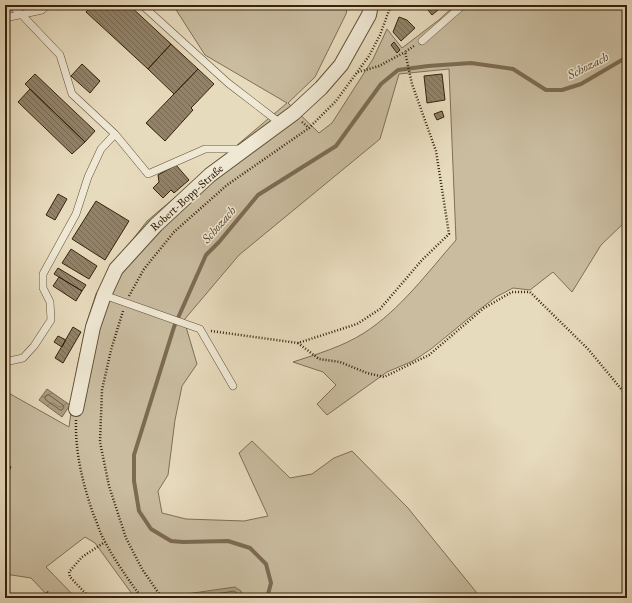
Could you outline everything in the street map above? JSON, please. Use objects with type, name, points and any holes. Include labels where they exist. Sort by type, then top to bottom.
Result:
[{"type":"street","name":"Robert-Bopp-Straße","points":[[76,410],[93,327],[104,295],[116,269],[156,225],[210,175],[280,124],[321,88],[341,65],[369,15],[372,5]]},
{"type":"lane","points":[[11,5],[60,55],[72,94],[115,134],[148,174],[205,149],[245,150]]},
{"type":"lane","points":[[5,18],[42,10],[47,5]]},
{"type":"lane","points":[[142,5],[228,83],[280,124]]},
{"type":"lane","points":[[422,41],[462,5]]},
{"type":"lane","points":[[5,362],[23,358],[34,346],[51,320],[50,302],[43,288],[43,274],[76,214],[88,178],[101,149],[115,134]]},
{"type":"lane","points":[[104,295],[200,329],[233,386]]},
{"type":"path","points":[[162,598],[142,569],[126,538],[109,486],[100,442],[102,390],[111,350],[126,302],[144,269],[174,232],[227,185],[309,128],[336,101],[369,56],[380,34],[391,5]]},
{"type":"path","points":[[358,72],[379,66],[422,41]]},
{"type":"path","points":[[200,329],[298,343],[357,324],[380,308],[422,260],[449,234],[436,150],[412,84],[405,52]]},
{"type":"path","points":[[298,343],[319,359],[340,362],[367,374],[384,377],[429,355],[484,308],[512,292],[530,292],[588,349],[627,396]]},
{"type":"path","points":[[76,410],[75,434],[78,457],[90,503],[101,535],[124,573],[142,598]]},
{"type":"path","points":[[90,598],[70,577],[69,572],[82,557],[105,542]]},
{"type":"path","points":[[47,592],[54,598]]},
{"type":"shaded area","points":[[173,5],[348,5],[346,14],[315,77],[288,103],[319,133],[332,123],[373,59],[387,29],[402,48],[440,19],[455,5],[627,5],[627,220],[601,245],[572,292],[553,272],[530,290],[513,288],[496,297],[431,349],[413,361],[387,372],[327,415],[317,404],[336,385],[323,372],[293,362],[329,350],[356,338],[377,324],[402,302],[456,240],[449,69],[399,74],[380,139],[239,255],[184,320],[197,364],[182,386],[175,420],[168,475],[158,491],[162,513],[186,519],[244,521],[268,516],[239,453],[252,441],[290,478],[312,474],[334,458],[352,451],[408,508],[481,598],[135,598],[95,543],[85,537],[46,567],[76,598],[50,598],[31,578],[5,574],[5,391],[69,427],[77,368],[87,322],[96,294],[113,265],[147,221],[287,103],[205,55]]},
{"type":"water","points":[[47,389],[70,405],[62,417],[39,400]]},
{"type":"water","points":[[235,587],[241,591],[244,598],[185,598],[186,594]]},
{"type":"building","points":[[92,5],[129,5],[171,44],[148,69],[86,12]]},
{"type":"building","points":[[424,5],[444,5],[432,15]]},
{"type":"building","points":[[399,17],[407,20],[415,28],[401,41],[393,32]]},
{"type":"building","points":[[394,42],[400,50],[397,53],[391,45]]},
{"type":"building","points":[[171,44],[198,69],[174,94],[148,69]]},
{"type":"building","points":[[82,64],[100,81],[90,93],[71,76]]},
{"type":"building","points":[[198,69],[214,84],[191,108],[193,110],[165,141],[146,123]]},
{"type":"building","points":[[35,74],[95,131],[85,142],[25,84]]},
{"type":"building","points":[[442,74],[445,100],[427,103],[424,76]]},
{"type":"building","points":[[30,89],[85,142],[72,154],[18,102]]},
{"type":"building","points":[[442,111],[444,117],[437,120],[434,114]]},
{"type":"building","points":[[176,165],[189,180],[174,193],[171,190],[163,198],[153,188],[159,182],[158,175]]},
{"type":"building","points":[[58,194],[67,199],[55,220],[46,215]]},
{"type":"building","points":[[96,201],[129,221],[105,260],[72,239]]},
{"type":"building","points":[[71,249],[97,266],[89,279],[62,263]]},
{"type":"building","points":[[58,268],[86,285],[82,291],[54,274]]},
{"type":"building","points":[[59,277],[82,291],[76,301],[53,286]]},
{"type":"building","points":[[73,327],[81,332],[63,363],[55,358]]},
{"type":"building","points":[[58,336],[66,340],[62,347],[54,342]]},
{"type":"building","points":[[5,463],[11,467],[5,478]]},
{"type":"waterway","name":"Schozach","points":[[267,598],[271,583],[266,564],[250,548],[228,541],[171,541],[151,529],[139,511],[134,481],[134,455],[174,327],[206,255],[219,242],[258,195],[336,146],[381,84],[398,70],[471,63],[513,69],[546,90],[562,90],[581,84],[627,57]]}]
